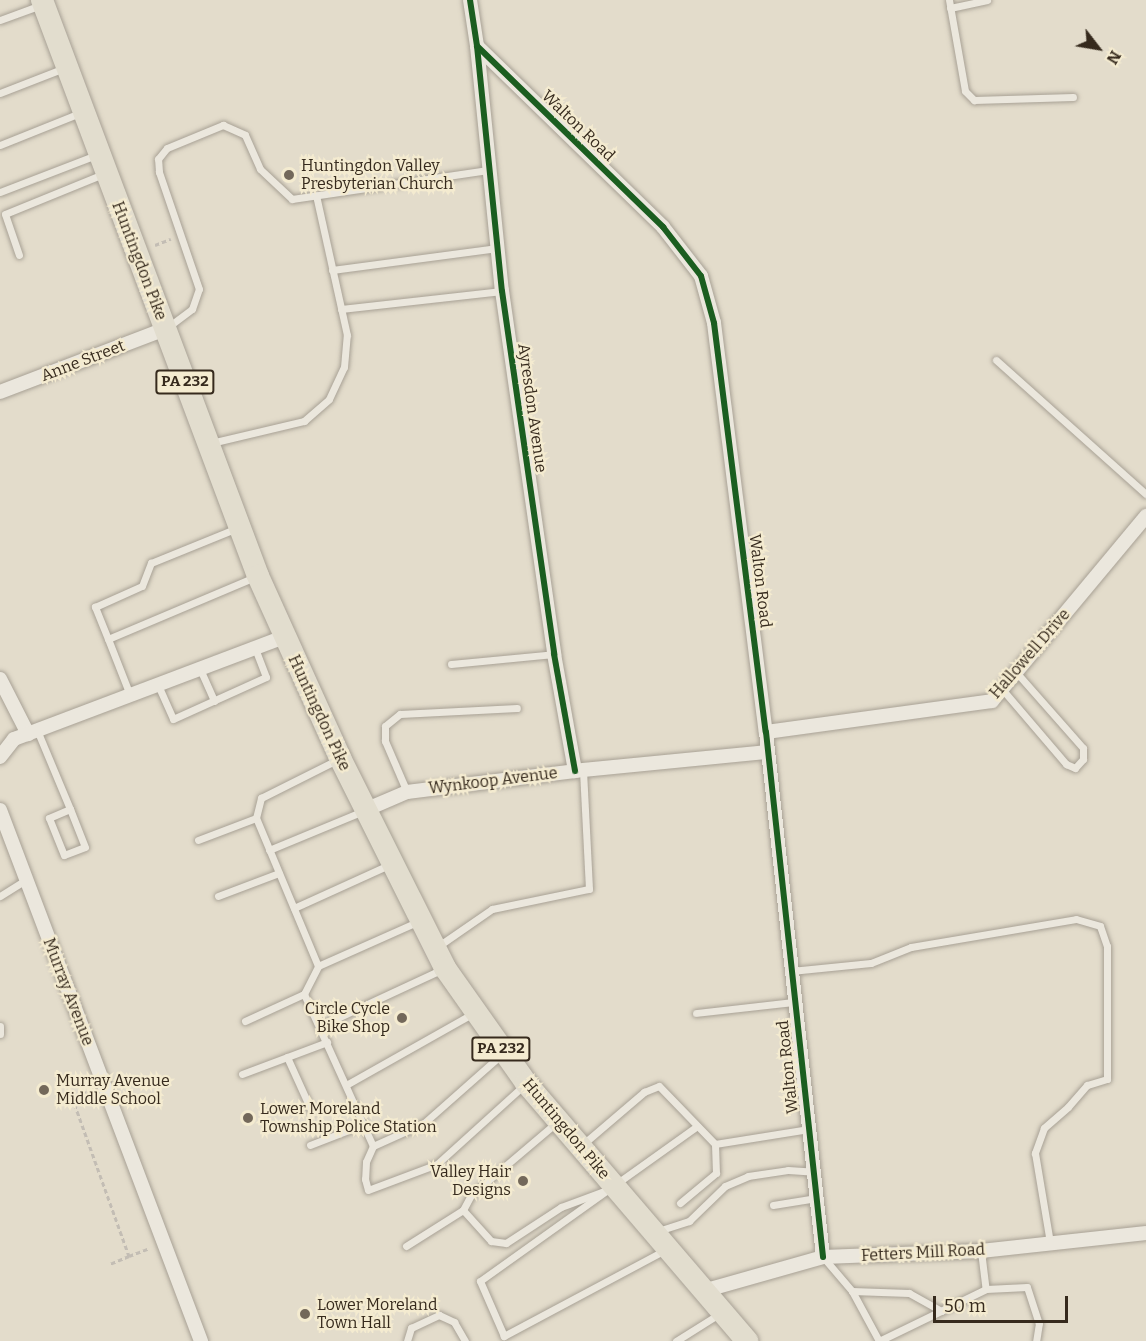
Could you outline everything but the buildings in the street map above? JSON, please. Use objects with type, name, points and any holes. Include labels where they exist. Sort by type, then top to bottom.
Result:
[{"type":"main road","name":"Huntingdon Pike","points":[[43,2],[82,112],[258,576],[340,758],[420,920],[440,958],[475,1012],[526,1083],[747,1341]]},
{"type":"street","points":[[470,0],[477,46]]},
{"type":"street","name":"Ayresdon Avenue","points":[[477,46],[502,291],[554,654],[579,771]]},
{"type":"street","name":"Walton Road","points":[[477,46],[663,227],[701,276],[714,322],[766,732],[823,1257]]},
{"type":"street","name":"Anne Street","points":[[0,392],[165,329]]},
{"type":"street","name":"Hallowell Drive","points":[[766,732],[992,701],[1146,516]]},
{"type":"street","points":[[0,757],[15,739],[284,637]]},
{"type":"street","points":[[0,679],[32,732]]},
{"type":"street","name":"Wynkoop Avenue","points":[[365,810],[407,792],[579,771],[768,752]]},
{"type":"street","name":"Murray Avenue","points":[[0,810],[201,1341]]},
{"type":"street","name":"Fetters Mill Road","points":[[703,1290],[823,1257],[981,1251],[1146,1233]]},
{"type":"lane","points":[[949,0],[964,91],[974,100],[1073,97]]},
{"type":"lane","points":[[951,8],[987,0]]},
{"type":"lane","points":[[0,20],[43,2]]},
{"type":"lane","points":[[0,93],[67,67]]},
{"type":"lane","points":[[0,146],[82,112]]},
{"type":"lane","points":[[165,329],[192,309],[199,289],[183,235],[159,172],[158,159],[167,148],[223,125],[245,135],[260,169],[292,199],[488,170]]},
{"type":"lane","points":[[0,192],[102,163]]},
{"type":"lane","points":[[20,255],[5,214],[102,163]]},
{"type":"lane","points":[[208,444],[304,421],[329,399],[344,367],[347,335],[316,195]]},
{"type":"lane","points":[[332,270],[496,248]]},
{"type":"lane","points":[[341,309],[502,291]]},
{"type":"lane","points":[[996,360],[1146,494]]},
{"type":"lane","points":[[130,695],[95,607],[142,586],[151,563],[239,527]]},
{"type":"lane","points":[[108,639],[258,576]]},
{"type":"lane","points":[[158,685],[173,719],[266,677],[255,649]]},
{"type":"lane","points":[[451,664],[554,654]]},
{"type":"lane","points":[[200,669],[214,701]]},
{"type":"lane","points":[[1002,689],[1066,764],[1075,768],[1083,759],[1083,748],[1016,672]]},
{"type":"lane","points":[[407,792],[386,741],[385,726],[400,714],[517,708]]},
{"type":"lane","points":[[32,732],[70,809],[85,847],[64,855],[49,818],[70,809]]},
{"type":"lane","points":[[318,966],[256,818],[261,798],[340,758]]},
{"type":"lane","points":[[320,1026],[440,958],[492,909],[589,889],[579,771]]},
{"type":"lane","points":[[269,850],[365,810]]},
{"type":"lane","points":[[198,840],[256,818]]},
{"type":"lane","points":[[294,908],[391,864]]},
{"type":"lane","points":[[218,896],[279,873]]},
{"type":"lane","points":[[0,896],[26,880]]},
{"type":"lane","points":[[791,971],[871,963],[911,947],[1076,919],[1100,926],[1107,946],[1107,1079],[1087,1085],[1068,1107],[1044,1128],[1035,1153],[1050,1243]]},
{"type":"lane","points":[[245,1021],[304,994],[318,966],[420,920]]},
{"type":"lane","points":[[304,994],[373,1146]]},
{"type":"lane","points":[[696,1013],[794,1002]]},
{"type":"lane","points":[[346,1085],[475,1012]]},
{"type":"lane","points":[[0,1026],[0,1034]]},
{"type":"lane","points":[[242,1074],[327,1042]]},
{"type":"lane","points":[[504,1053],[424,1123],[373,1146],[366,1162],[365,1179],[368,1190],[436,1164],[526,1083]]},
{"type":"lane","points":[[287,1058],[312,1112]]},
{"type":"lane","points":[[580,1147],[644,1092],[659,1086],[715,1144],[716,1173],[680,1203]]},
{"type":"lane","points":[[406,1246],[463,1210],[471,1195],[558,1121]]},
{"type":"lane","points":[[310,1145],[364,1124]]},
{"type":"lane","points":[[698,1126],[480,1281],[504,1336],[660,1241],[689,1221],[725,1186],[748,1176],[788,1170],[813,1172]]},
{"type":"lane","points":[[715,1144],[809,1130]]},
{"type":"lane","points":[[463,1210],[490,1241],[506,1243],[561,1207],[615,1187]]},
{"type":"lane","points":[[773,1206],[816,1198]]},
{"type":"lane","points":[[981,1251],[986,1289]]},
{"type":"lane","points":[[823,1257],[852,1291],[879,1341],[986,1289],[1027,1287],[1039,1323],[1036,1341]]},
{"type":"lane","points":[[852,1291],[909,1293],[941,1311]]},
{"type":"lane","points":[[676,1341],[721,1312]]},
{"type":"lane","points":[[407,1341],[411,1328],[439,1315],[454,1322],[465,1341]]},
{"type":"path","points":[[90,1090],[72,1097],[129,1256]]},
{"type":"path","points":[[110,1264],[150,1248]]},
{"type":"cycle path","points":[[470,0],[477,46],[663,227],[701,276],[714,323],[766,732],[823,1257]]},
{"type":"cycle path","points":[[477,46],[502,291],[554,654],[575,771]]},
{"type":"place","name":"Huntingdon Valley Presbyterian Church","points":[[289,175]]},
{"type":"place","name":"Circle Cycle Bike Shop","points":[[402,1018]]},
{"type":"place","name":"Murray Avenue Middle School","points":[[44,1090]]},
{"type":"place","name":"Lower Moreland Township Police Station","points":[[248,1118]]},
{"type":"place","name":"Valley Hair Designs","points":[[523,1181]]},
{"type":"place","name":"Lower Moreland Town Hall","points":[[305,1314]]}]
